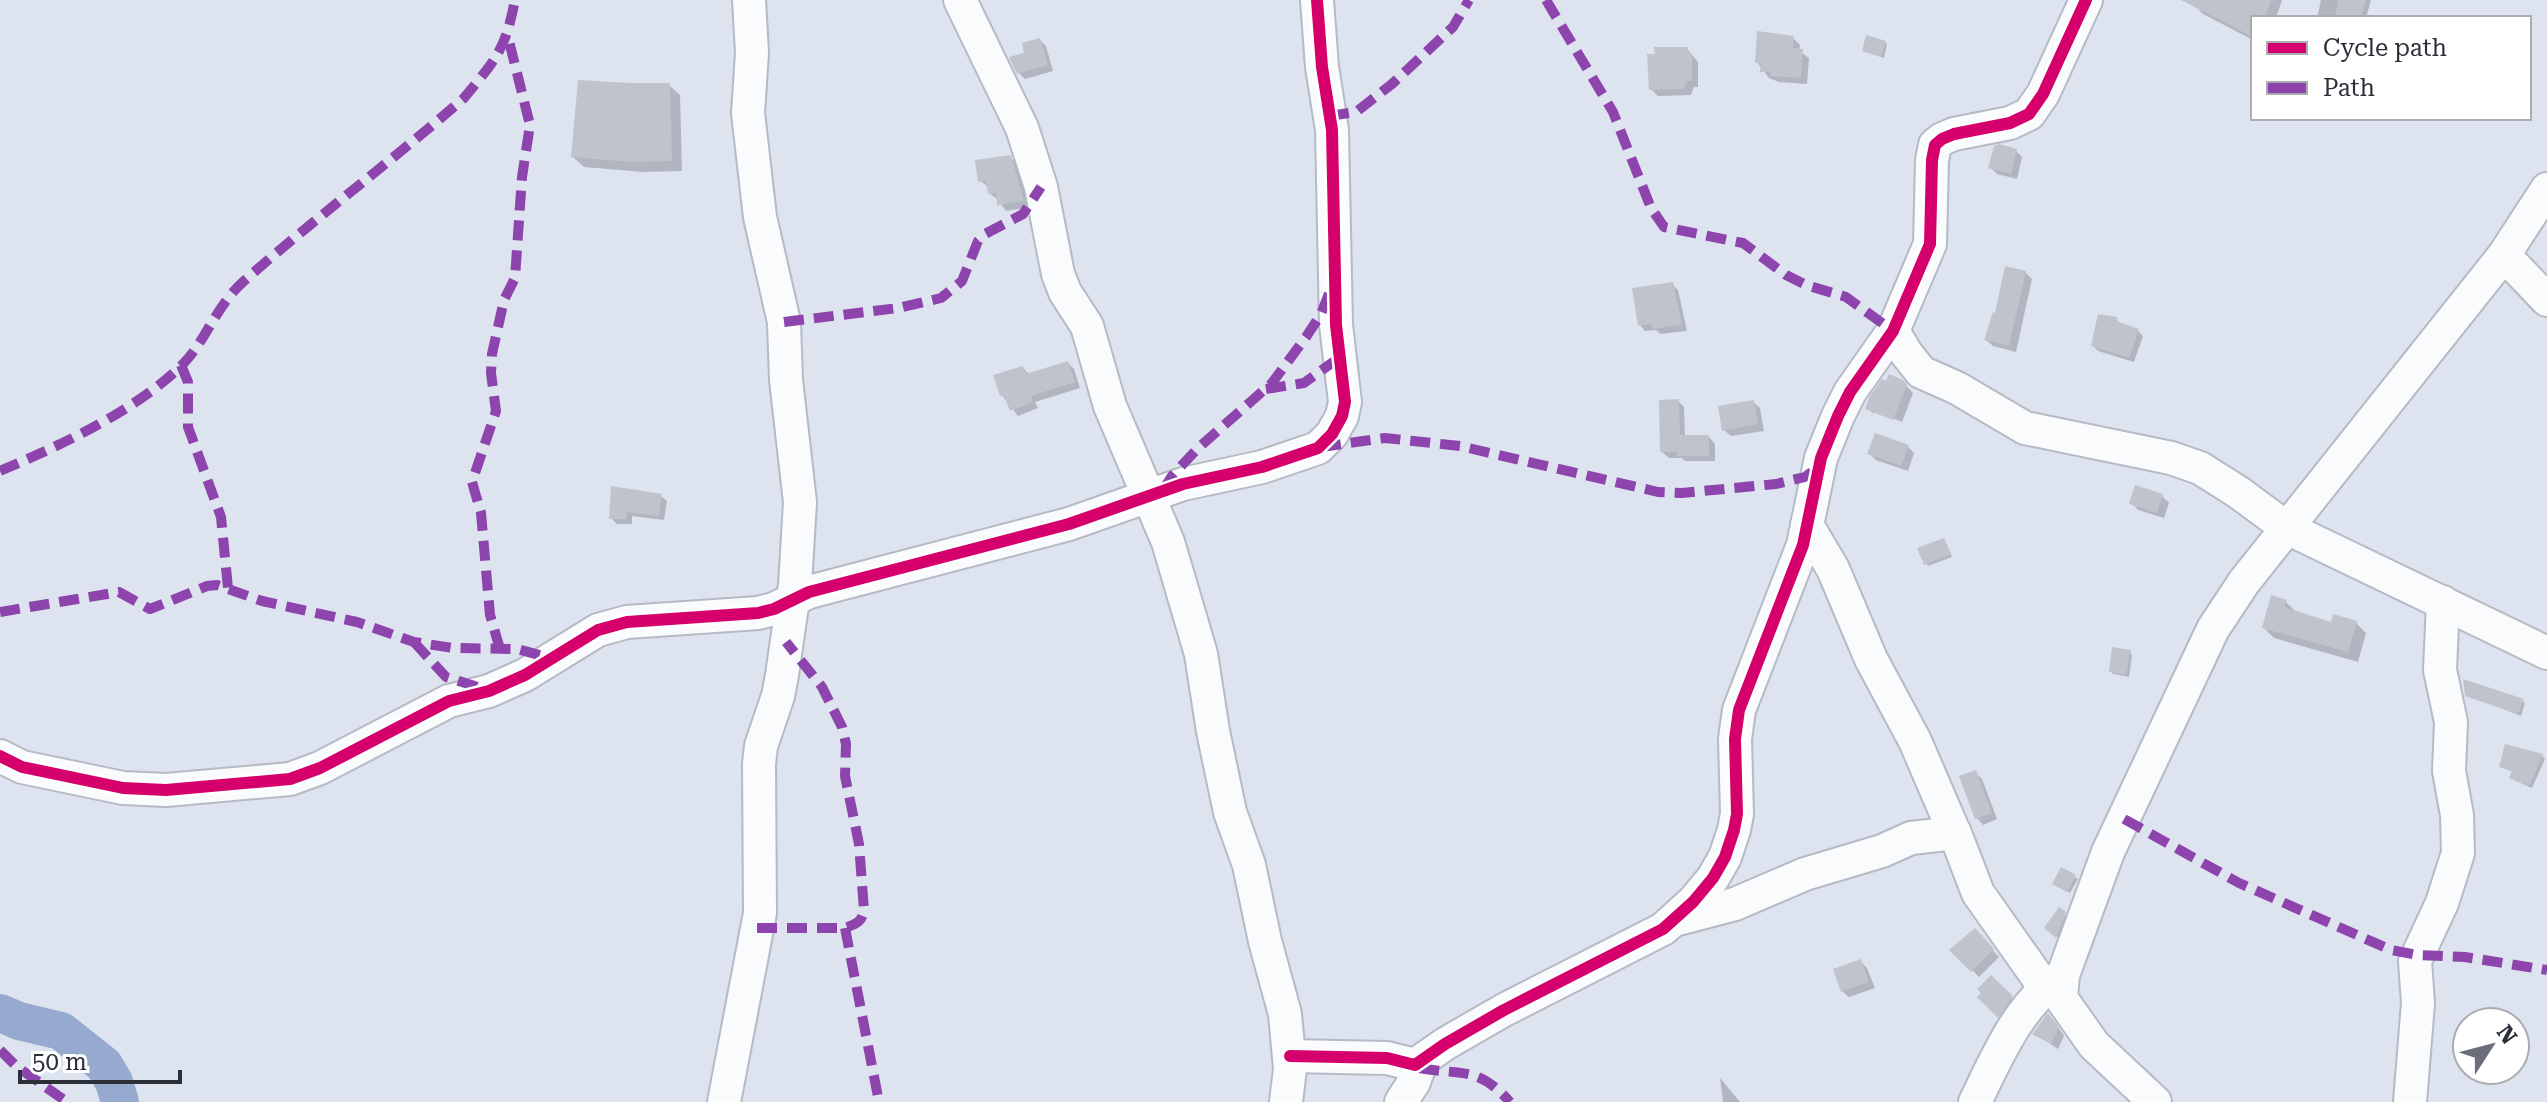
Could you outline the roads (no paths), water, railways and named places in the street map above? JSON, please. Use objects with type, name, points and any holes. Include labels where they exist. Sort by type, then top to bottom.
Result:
[{"type":"street","points":[[724,1102],[760,913],[758,806],[761,746],[778,696],[798,558],[800,502],[786,380],[784,322],[760,217],[748,113],[752,53],[749,0]]},
{"type":"street","points":[[960,0],[1025,135],[1041,187],[1061,283],[1087,326],[1110,406],[1168,542],[1201,654],[1227,798],[1249,865],[1285,1014],[1290,1056],[1286,1102]]},
{"type":"street","points":[[0,756],[22,767],[123,788],[166,790],[290,779],[320,768],[449,701],[489,691],[525,675],[598,630],[627,622],[758,613],[774,609],[850,580],[1069,524],[1183,484],[1262,467],[1318,448],[1332,434],[1342,416],[1345,402],[1336,325],[1332,130],[1317,0]]},
{"type":"street","points":[[1290,1056],[1387,1058],[1408,1065],[1421,1062],[1445,1044],[1504,1010],[1663,929],[1693,902],[1713,878],[1730,843],[1737,814],[1735,739],[1739,710],[1803,545],[1821,458],[1850,392],[1893,331],[1930,244],[1935,145],[1954,134],[2010,123],[2029,114],[2043,94],[2086,0]]},
{"type":"street","points":[[1975,1102],[2024,1011],[2054,981],[2108,852],[2213,629],[2244,582],[2504,255],[2547,189]]},
{"type":"street","points":[[2504,255],[2547,300]]},
{"type":"street","points":[[1893,331],[1921,372],[1957,388],[2013,423],[2182,461],[2200,468],[2287,528],[2547,653]]},
{"type":"street","points":[[1807,525],[1833,569],[1871,659],[1915,741],[1985,907],[2054,981],[2070,1013],[2094,1045],[2155,1102]]},
{"type":"street","points":[[2410,1102],[2418,1003],[2415,961],[2442,903],[2458,853],[2457,815],[2449,771],[2451,722],[2440,670],[2443,602]]},
{"type":"street","points":[[1674,920],[1735,904],[1805,874],[1882,851],[1911,838],[1955,833]]},
{"type":"street","points":[[1401,1102],[1414,1082],[1421,1062]]},
{"type":"waterway","points":[[0,1013],[61,1031],[104,1065],[114,1082],[120,1102]]}]
